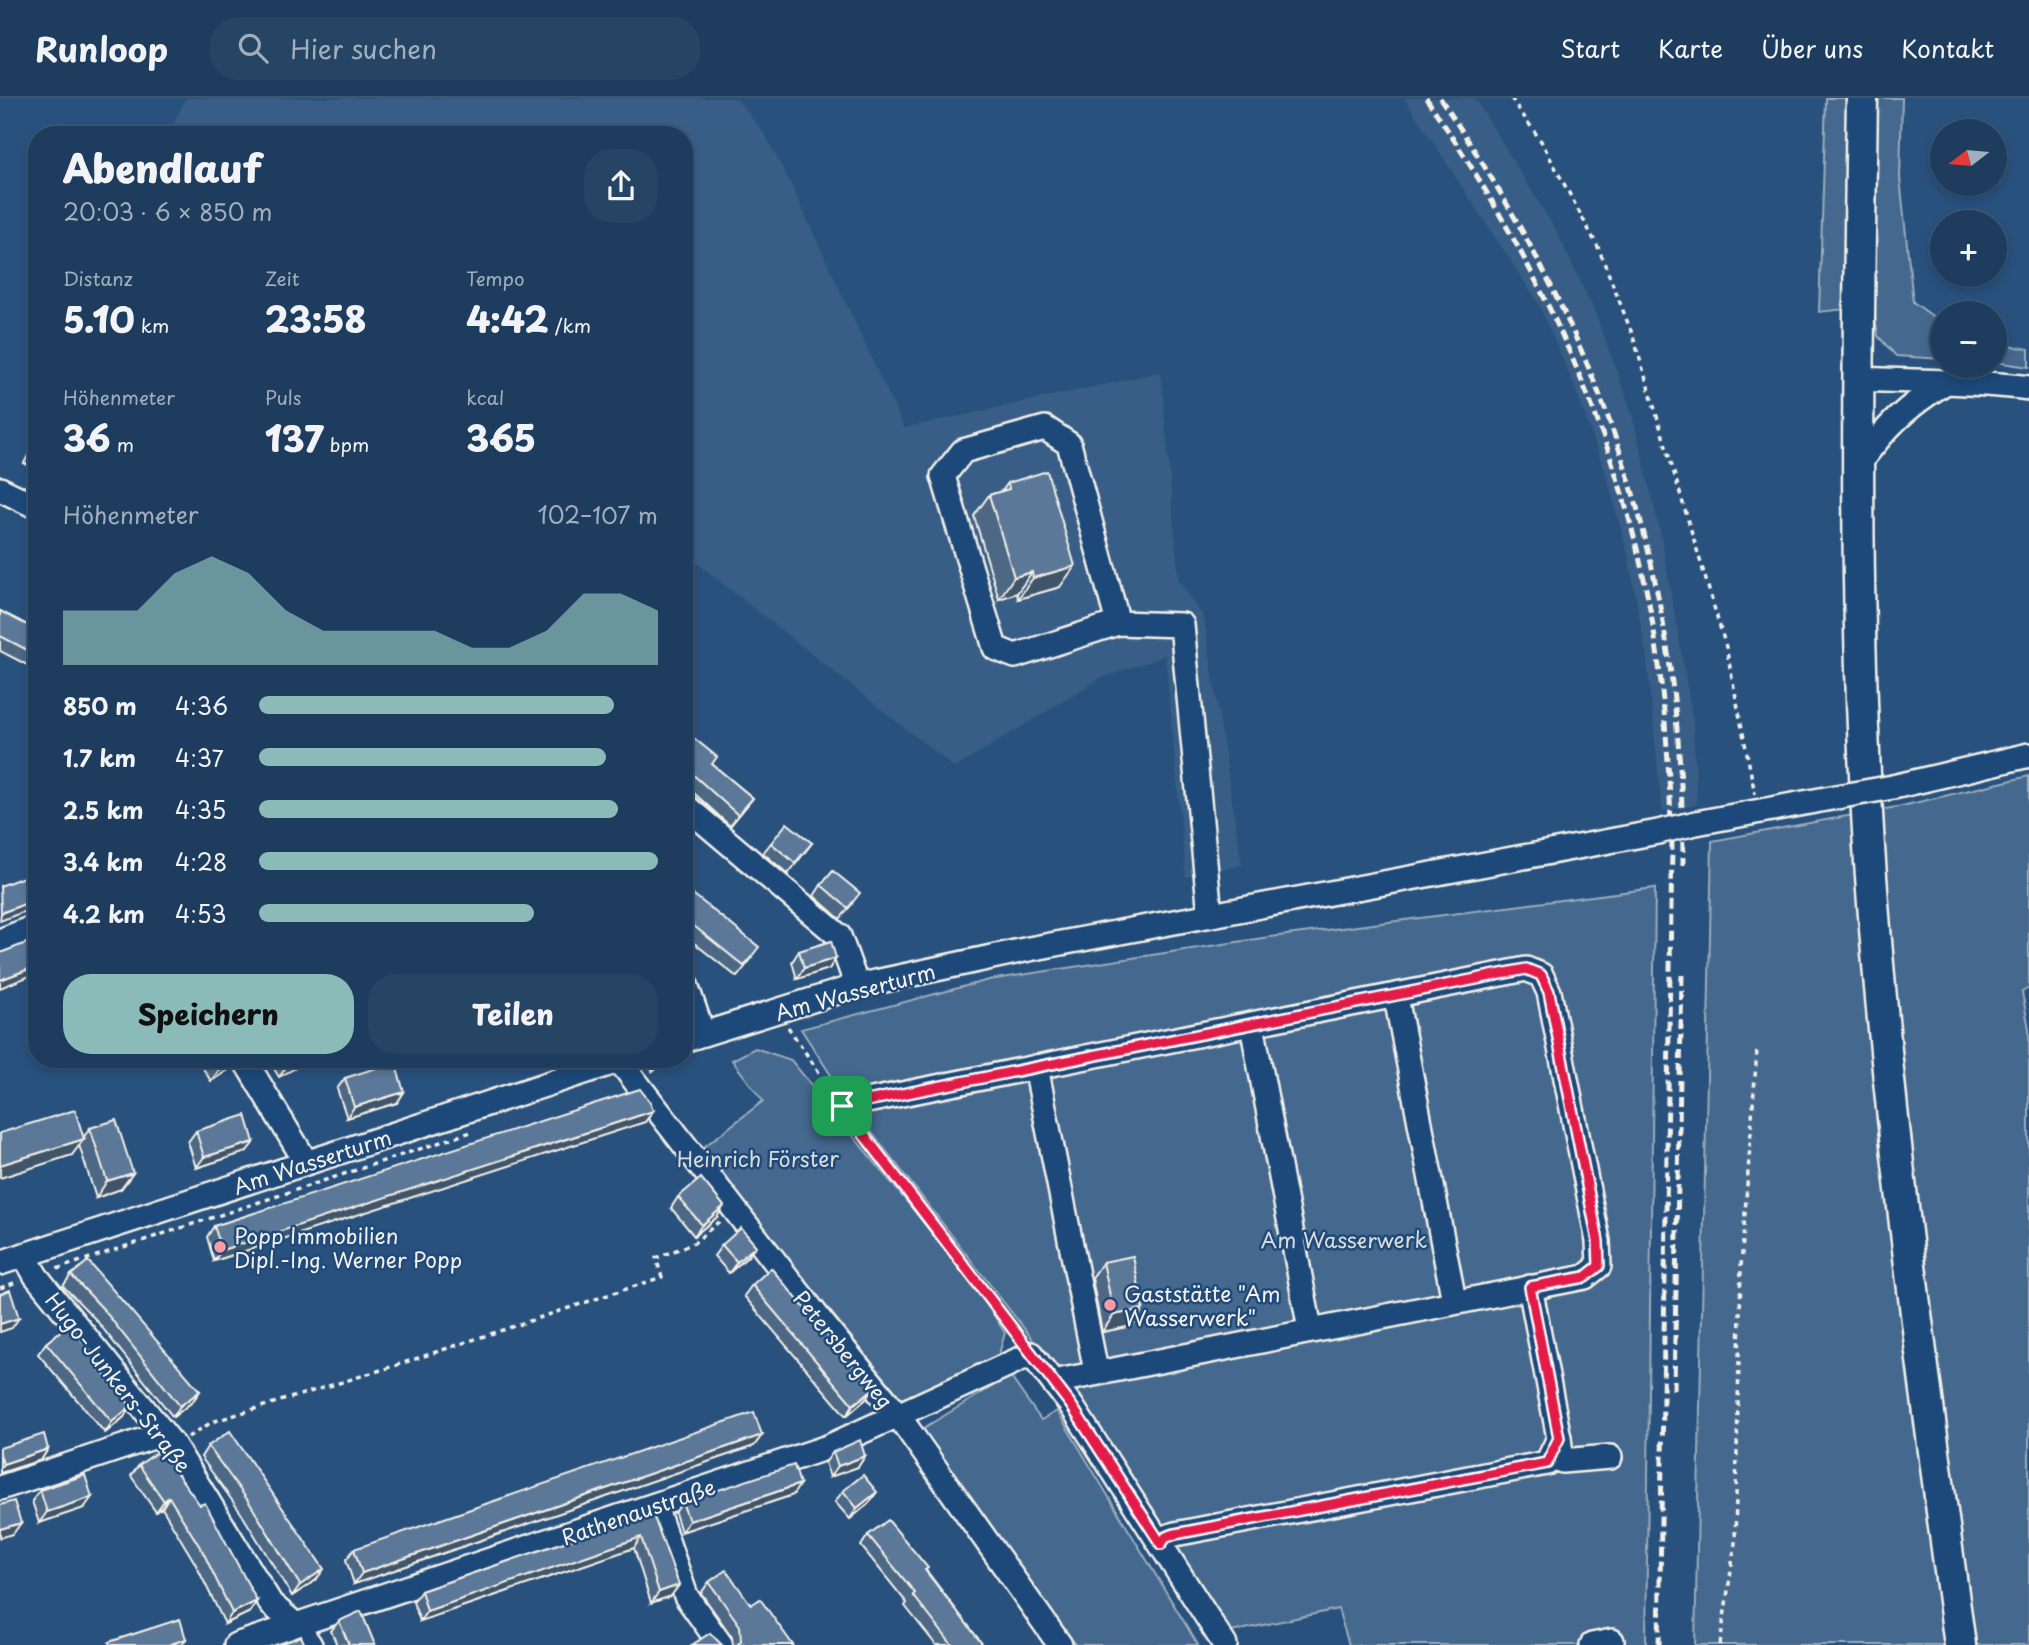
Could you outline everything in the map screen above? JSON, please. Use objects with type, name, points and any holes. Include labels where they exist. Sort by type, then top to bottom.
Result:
[{"type":"main road","points":[[1862,98],[1859,379],[1861,639],[1870,860],[1887,1066],[1960,1645]]},
{"type":"street","points":[[1859,379],[1943,384],[1975,382],[2029,388]]},
{"type":"street","points":[[1860,461],[1886,427],[1906,408],[1943,384]]},
{"type":"street","points":[[1118,624],[1069,444],[1045,428],[963,451],[943,476],[995,648],[1016,656],[1118,624],[1182,625],[1210,914]]},
{"type":"street","points":[[0,489],[28,503]]},
{"type":"street","name":"Am Wasserturm","points":[[693,1043],[857,986],[1210,914],[1893,787],[2029,755]]},
{"type":"street","points":[[693,813],[839,936],[857,986]]},
{"type":"street","points":[[0,941],[28,930]]},
{"type":"street","points":[[842,1106],[1526,969],[1541,975],[1549,992],[1598,1241],[1599,1266],[1585,1277],[1096,1371],[1053,1382]]},
{"type":"street","points":[[1396,997],[1454,1301]]},
{"type":"street","points":[[1252,1024],[1310,1329]]},
{"type":"street","points":[[1036,1067],[1096,1371]]},
{"type":"street","points":[[249,1068],[306,1163]]},
{"type":"street","name":"Am Wasserturm","points":[[0,1263],[306,1163],[610,1068]]},
{"type":"street","name":"Petersbergweg","points":[[626,1068],[733,1209],[897,1414],[1060,1645]]},
{"type":"street","name":"Hugo-Junkers-Straße","points":[[24,1255],[36,1276],[174,1446],[271,1604],[297,1626],[310,1645]]},
{"type":"street","points":[[1530,1287],[1562,1461],[1610,1457]]},
{"type":"street","points":[[1031,1354],[1053,1382],[1161,1544],[1224,1645]]},
{"type":"street","name":"Rathenaustraße","points":[[236,1645],[828,1447],[1031,1354]]},
{"type":"street","points":[[0,1488],[156,1436],[174,1446]]},
{"type":"street","points":[[1161,1544],[1166,1537],[1175,1534],[1547,1463],[1559,1438]]},
{"type":"street","points":[[654,1506],[686,1596],[721,1645]]},
{"type":"path","points":[[1511,98],[1541,141],[1598,247],[1633,336],[1726,647],[1758,811]]},
{"type":"path","points":[[797,1022],[787,1025],[842,1106],[1031,1354]]},
{"type":"path","points":[[1720,1645],[1735,1543],[1741,1267],[1757,1049]]},
{"type":"path","points":[[0,1287],[477,1130]]},
{"type":"path","points":[[174,1446],[212,1422],[394,1366],[662,1278],[656,1258],[694,1243],[733,1209]]},
{"type":"shaded area","points":[[186,98],[736,98],[765,134],[904,428],[1161,372],[1179,581],[1204,617],[1242,865],[1186,877],[1165,656],[1099,679],[955,768],[693,560],[693,126],[172,126]]},
{"type":"shaded area","points":[[1404,98],[1475,98],[1557,232],[1597,317],[1632,413],[1661,535],[1693,720],[1697,805],[1662,811],[1646,653],[1628,555],[1605,471],[1573,383],[1538,303]]},
{"type":"green space","points":[[1826,98],[1902,98],[1900,178],[1913,302],[1930,314],[1930,358],[1896,356],[1878,336],[1873,306],[1819,312]]},
{"type":"green space","points":[[2007,345],[2029,349],[2029,367],[2007,364]]},
{"type":"green space","points":[[2029,776],[2029,988],[2022,992],[2029,1029],[2029,1645],[1695,1645],[1712,841],[1902,806]]},
{"type":"green space","name":"Am Wasserwerk","points":[[1655,888],[1646,1645],[1349,1645],[1338,1609],[1226,1633],[1095,1420],[849,1103],[801,1029],[989,980],[1263,938]]},
{"type":"green space","name":"Heinrich Förster","points":[[755,1048],[791,1060],[975,1285],[1005,1333],[999,1354],[973,1369],[902,1400],[700,1150],[763,1101],[732,1060]]},
{"type":"green space","points":[[1010,1376],[1041,1420],[1057,1411],[1198,1645],[1076,1645],[922,1429]]},
{"type":"building","points":[[1047,471],[1075,566],[1033,578],[1032,572],[1014,577],[989,495],[1009,489],[1008,483]]},
{"type":"building","points":[[0,611],[28,625],[28,650],[0,636]]},
{"type":"building","points":[[695,739],[717,757],[712,764],[753,798],[738,815],[693,775]]},
{"type":"building","points":[[787,823],[812,843],[795,863],[771,843]]},
{"type":"building","points":[[833,871],[860,893],[848,908],[821,885]]},
{"type":"building","points":[[28,875],[28,902],[1,913],[0,886]]},
{"type":"building","points":[[693,894],[759,947],[744,966],[693,925]]},
{"type":"building","points":[[831,941],[836,958],[804,968],[799,951]]},
{"type":"building","points":[[28,942],[28,969],[0,980],[0,953]]},
{"type":"building","points":[[376,1068],[397,1068],[404,1092],[354,1107],[345,1078]]},
{"type":"building","points":[[640,1089],[653,1111],[222,1250],[214,1226]]},
{"type":"building","points":[[75,1110],[84,1139],[0,1165],[0,1133]]},
{"type":"building","points":[[246,1115],[254,1142],[204,1157],[196,1131]]},
{"type":"building","points":[[116,1120],[133,1173],[107,1181],[90,1128]]},
{"type":"building","points":[[701,1178],[724,1206],[702,1225],[678,1197]]},
{"type":"building","points":[[741,1228],[756,1246],[737,1262],[722,1245]]},
{"type":"building","points":[[1133,1256],[1143,1309],[1114,1315],[1103,1262]]},
{"type":"building","points":[[88,1261],[200,1391],[180,1406],[103,1309],[71,1275]]},
{"type":"building","points":[[771,1268],[873,1389],[853,1405],[752,1285]]},
{"type":"building","points":[[10,1290],[19,1318],[0,1324],[0,1294]]},
{"type":"building","points":[[69,1324],[97,1358],[93,1361],[131,1406],[112,1422],[46,1343]]},
{"type":"building","points":[[754,1412],[762,1435],[362,1573],[354,1549]]},
{"type":"building","points":[[230,1431],[324,1569],[300,1585],[249,1502],[208,1446]]},
{"type":"building","points":[[44,1434],[48,1449],[3,1464],[0,1448]]},
{"type":"building","points":[[860,1440],[865,1456],[838,1466],[833,1452]]},
{"type":"building","points":[[160,1450],[200,1505],[205,1503],[257,1601],[232,1613],[203,1552],[169,1497],[164,1501],[139,1465]]},
{"type":"building","points":[[794,1465],[800,1484],[689,1521],[682,1502]]},
{"type":"building","points":[[85,1475],[92,1497],[47,1512],[40,1490]]},
{"type":"building","points":[[863,1475],[877,1492],[857,1508],[843,1491]]},
{"type":"building","points":[[14,1501],[21,1523],[0,1529],[0,1505]]},
{"type":"building","points":[[652,1512],[679,1585],[659,1592],[641,1537],[427,1611],[421,1591]]},
{"type":"building","points":[[888,1520],[928,1568],[925,1570],[983,1645],[952,1645],[913,1595],[915,1593],[868,1535]]},
{"type":"building","points":[[726,1570],[751,1605],[760,1599],[793,1645],[737,1645],[741,1641],[740,1626],[709,1582]]},
{"type":"building","points":[[361,1611],[375,1645],[349,1645],[339,1621]]},
{"type":"building","points":[[180,1619],[186,1639],[168,1645],[110,1645],[109,1642]]},
{"type":"building","points":[[710,1633],[722,1645],[692,1645]]},
{"type":"building","points":[[301,1636],[305,1645],[278,1645]]},
{"type":"railway","points":[[1426,98],[1499,214],[1562,334],[1588,397],[1631,526],[1658,656],[1672,846],[1659,1645]]},
{"type":"railway","points":[[1440,98],[1498,189],[1548,279],[1589,370],[1623,462],[1650,557],[1668,655],[1679,757],[1683,865]]},
{"type":"railway","points":[[1674,1390],[1682,974]]},
{"type":"place","name":"Popp Immobilien Dipl.-Ing. Werner Popp","points":[[220,1247]]},
{"type":"place","name":"Gaststätte \"Am Wasserwerk\"","points":[[1110,1305]]},
{"type":"route","points":[[1526,969],[1541,975],[1549,992],[1598,1241],[1599,1266],[1585,1277],[1530,1287],[1559,1438],[1547,1463],[1175,1534],[1166,1537],[1161,1544],[1071,1405],[842,1106],[1526,969]]}]
